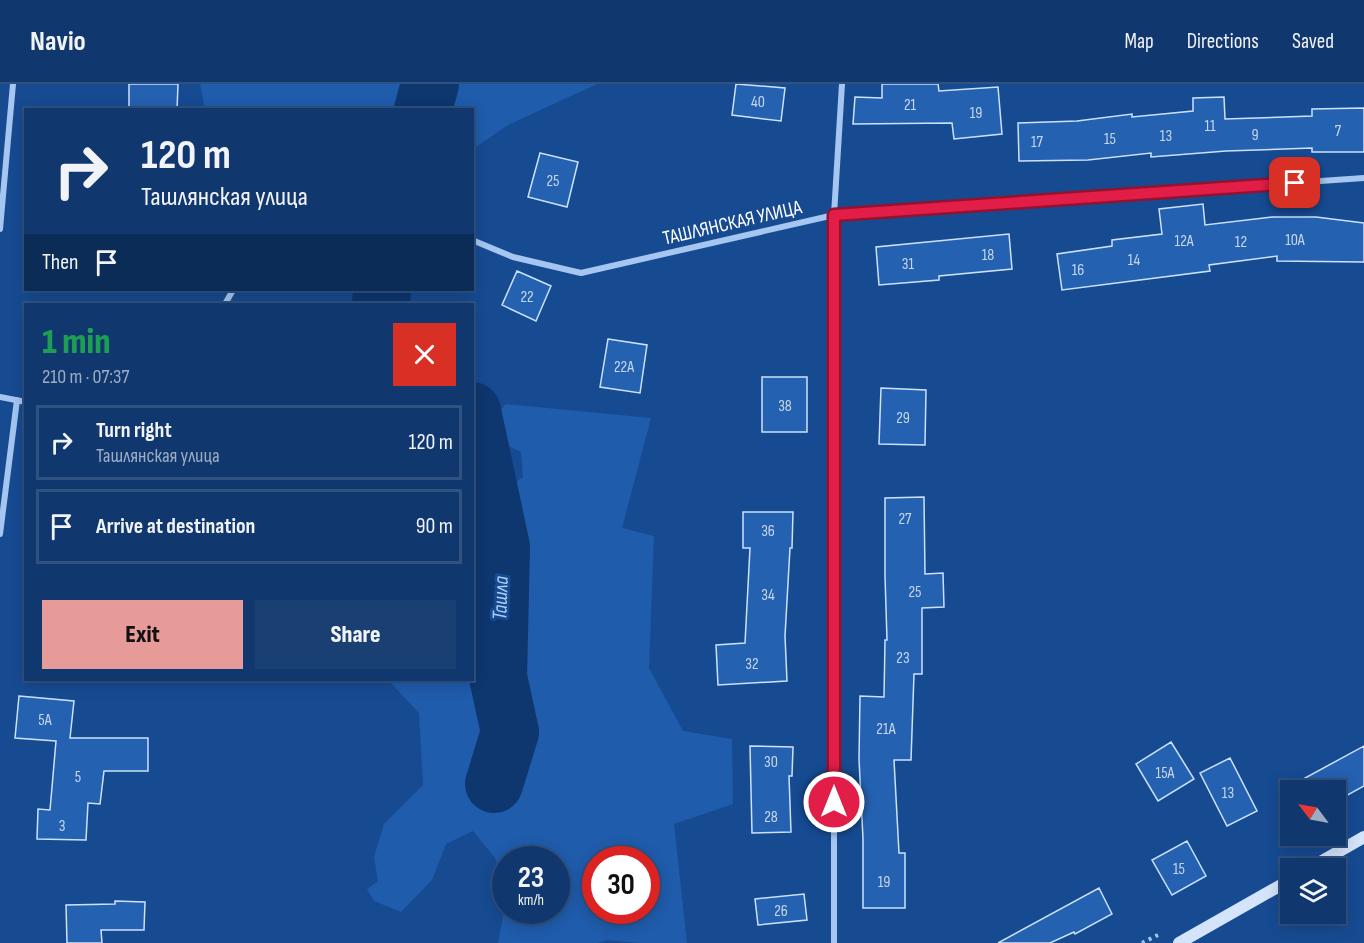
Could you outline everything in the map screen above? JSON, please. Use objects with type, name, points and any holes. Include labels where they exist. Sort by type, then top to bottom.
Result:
[{"type":"main road","points":[[1327,858],[1364,837]]},
{"type":"main road","points":[[1179,943],[1280,886]]},
{"type":"street","points":[[0,229],[13,84]]},
{"type":"street","points":[[834,943],[834,215],[842,84]]},
{"type":"street","name":"ТАШЛЯНСКАЯ УЛИЦА","points":[[474,241],[513,257],[581,273],[834,215],[1364,178]]},
{"type":"street","points":[[0,397],[24,402]]},
{"type":"street","points":[[0,534],[17,400]]},
{"type":"shaded area","points":[[200,84],[597,84],[508,125],[474,148],[474,108],[205,108]]},
{"type":"shaded area","points":[[506,404],[651,418],[622,528],[654,536],[649,668],[683,731],[732,739],[733,804],[674,824],[687,943],[607,940],[597,943],[498,943],[502,924],[570,924],[570,846],[492,846],[492,854],[473,831],[446,844],[432,880],[401,912],[374,901],[367,889],[378,881],[374,857],[384,824],[423,785],[419,713],[389,681],[474,681],[474,493],[498,496],[523,477],[521,452],[479,432]]},
{"type":"building","points":[[129,84],[178,84],[177,108],[129,108]]},
{"type":"building","points":[[736,84],[785,88],[781,121],[732,115]]},
{"type":"building","points":[[882,84],[938,84],[939,91],[998,87],[1002,134],[954,139],[952,123],[853,124],[855,97],[882,98]]},
{"type":"building","points":[[1224,97],[1225,119],[1312,116],[1312,109],[1364,108],[1364,152],[1312,152],[1312,148],[1226,151],[1151,157],[1151,153],[1088,160],[1019,161],[1018,123],[1077,121],[1132,114],[1132,117],[1193,111],[1193,98]]},
{"type":"building","points":[[540,153],[578,162],[567,207],[528,197]]},
{"type":"building","points":[[1203,204],[1205,225],[1273,217],[1316,217],[1364,223],[1364,262],[1277,261],[1277,256],[1209,265],[1210,271],[1062,290],[1057,254],[1112,246],[1112,240],[1162,234],[1159,209]]},
{"type":"building","points":[[1009,234],[1012,269],[939,276],[939,280],[879,285],[876,247]]},
{"type":"building","points":[[517,271],[551,286],[536,321],[502,305]]},
{"type":"building","points":[[608,339],[647,345],[640,393],[600,387]]},
{"type":"building","points":[[762,377],[807,377],[807,432],[762,432]]},
{"type":"building","points":[[881,388],[926,390],[925,445],[879,444]]},
{"type":"building","points":[[924,497],[925,574],[943,573],[944,607],[922,608],[922,674],[914,674],[911,760],[894,760],[899,853],[905,853],[905,908],[863,908],[863,839],[859,759],[860,696],[884,697],[885,640],[887,640],[885,498]]},
{"type":"building","points":[[743,512],[793,512],[785,636],[787,681],[718,685],[716,645],[745,643],[750,548],[743,548]]},
{"type":"building","points":[[19,696],[74,701],[70,738],[148,738],[148,771],[104,771],[100,804],[88,803],[86,840],[37,839],[38,809],[50,810],[56,741],[15,738]]},
{"type":"building","points":[[1171,742],[1194,779],[1158,801],[1136,764]]},
{"type":"building","points":[[750,746],[793,747],[792,776],[789,776],[791,832],[752,833]]},
{"type":"building","points":[[1364,746],[1364,786],[1346,796],[1346,780],[1301,780]]},
{"type":"building","points":[[1230,758],[1257,811],[1227,826],[1200,773]]},
{"type":"building","points":[[1187,841],[1206,876],[1172,895],[1152,860]]},
{"type":"building","points":[[1099,888],[1112,914],[1075,934],[1074,932],[1050,943],[998,943]]},
{"type":"building","points":[[804,894],[807,920],[758,925],[755,899]]},
{"type":"building","points":[[115,901],[145,902],[144,930],[101,930],[102,943],[67,943],[66,905],[115,904]]},
{"type":"waterway","name":"Ташла","points":[[424,108],[430,84]]},
{"type":"waterway","name":"Ташла","points":[[381,303],[382,291]]},
{"type":"waterway","name":"Ташла","points":[[474,420],[501,547],[498,677],[510,732],[494,784]]},
{"type":"route","points":[[834,802],[834,215],[1295,183]]}]
